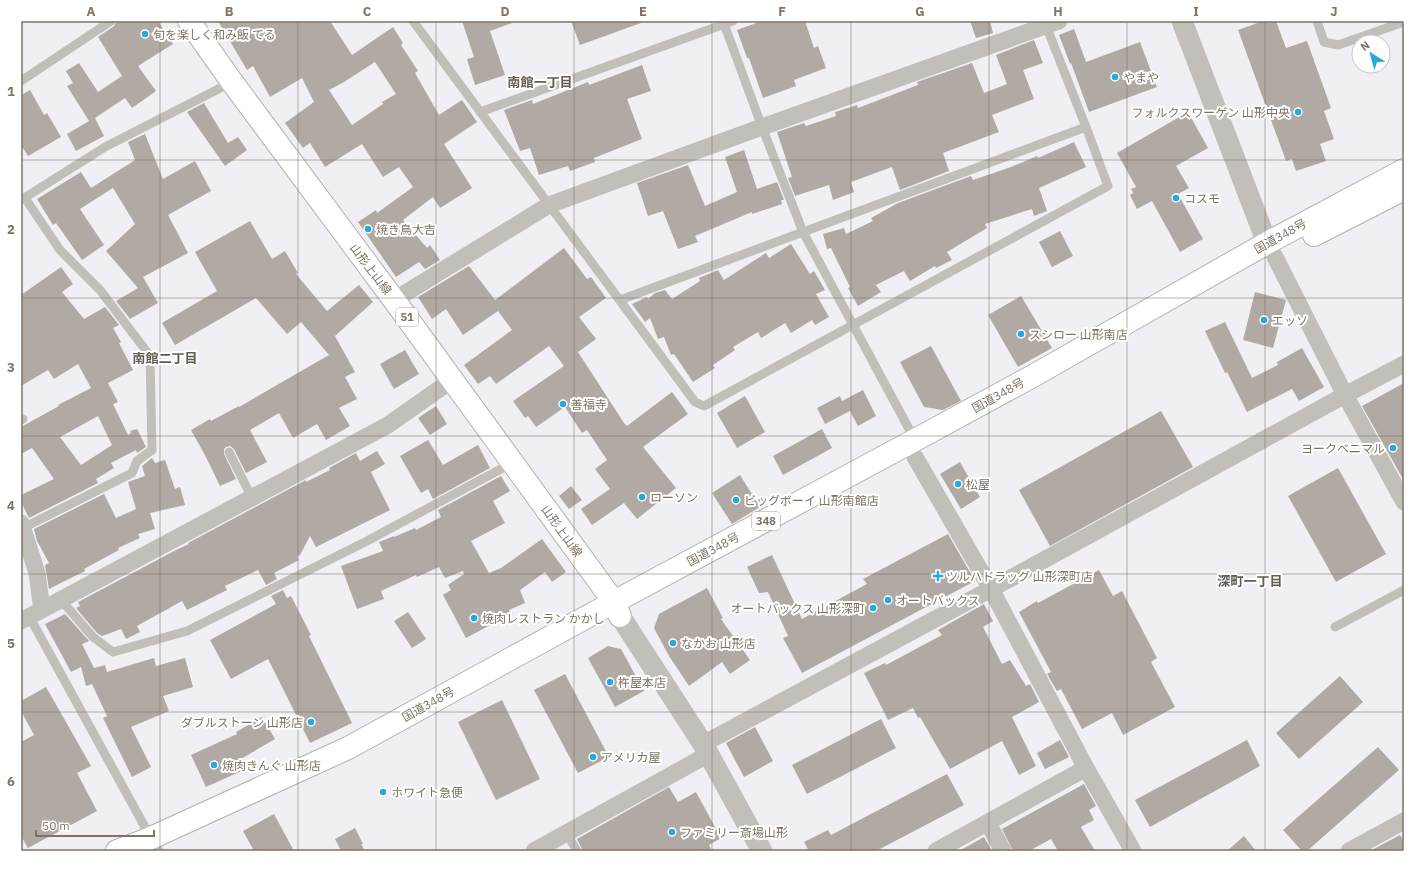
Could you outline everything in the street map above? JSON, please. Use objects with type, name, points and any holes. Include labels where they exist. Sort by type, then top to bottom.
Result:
[{"type":"main road","name":"山形上山線","points":[[189,21],[232,82],[513,462],[617,609]]},
{"type":"main road","name":"国道348号","points":[[117,851],[153,847],[617,609],[915,449],[1031,377],[1270,249],[1404,170]]},
{"type":"main road","name":"国道348号","points":[[1270,249],[1404,189]]},
{"type":"street","points":[[1182,21],[1270,249],[1345,395],[1404,502]]},
{"type":"street","points":[[394,300],[548,205],[1050,22]]},
{"type":"street","points":[[534,851],[567,834],[706,749],[992,589],[1404,364]]},
{"type":"street","points":[[31,616],[388,425],[452,380]]},
{"type":"street","points":[[915,449],[992,589],[1086,768],[1133,851]]},
{"type":"street","points":[[22,525],[37,574],[31,616]]},
{"type":"street","points":[[617,609],[706,749],[762,851]]},
{"type":"street","points":[[936,851],[1086,768]]},
{"type":"street","points":[[1349,851],[1404,821]]},
{"type":"street","points":[[988,823],[1003,851]]},
{"type":"lane","points":[[21,81],[111,21]]},
{"type":"lane","points":[[413,21],[695,402],[704,406],[1108,186],[1050,22]]},
{"type":"lane","points":[[1317,21],[1324,42],[1338,45],[1404,22]]},
{"type":"lane","points":[[480,112],[727,22],[762,127],[803,232],[853,326],[915,449]]},
{"type":"lane","points":[[22,525],[132,473],[137,461],[152,450],[150,356],[100,290],[60,250],[23,199],[105,147],[232,82]]},
{"type":"lane","points":[[620,300],[1086,127]]},
{"type":"lane","points":[[229,452],[252,498]]},
{"type":"lane","points":[[61,600],[93,637],[113,652],[187,631],[367,541],[513,462]]},
{"type":"lane","points":[[1336,627],[1404,590]]},
{"type":"lane","points":[[31,616],[153,847]]},
{"type":"lane","points":[[567,834],[576,851]]},
{"type":"building","points":[[117,21],[158,21],[173,44],[138,66],[156,91],[132,108],[125,98],[95,118],[104,136],[76,151],[67,134],[89,121],[67,86],[73,83],[66,71],[79,63],[98,92],[122,76],[98,37],[114,26]]},
{"type":"building","points":[[218,21],[330,21],[352,55],[393,27],[403,43],[401,45],[418,71],[415,73],[439,115],[462,100],[477,122],[444,144],[472,188],[440,208],[433,197],[403,220],[427,248],[430,245],[440,260],[425,269],[419,262],[396,277],[358,222],[376,210],[377,213],[413,187],[399,167],[383,177],[362,144],[325,167],[310,143],[303,148],[285,123],[314,102],[302,78],[270,97],[253,66],[247,70]],"holes":[[[375,62],[396,94],[382,102],[383,104],[352,125],[329,90]]]},
{"type":"building","points":[[462,21],[512,21],[512,23],[490,31],[505,75],[475,85],[467,59],[474,57]]},
{"type":"building","points":[[571,21],[641,21],[641,23],[580,45]]},
{"type":"building","points":[[762,21],[805,21],[814,48],[818,46],[826,68],[794,80],[796,86],[763,98],[749,58],[747,58],[737,30]]},
{"type":"building","points":[[970,21],[990,21],[993,33],[976,38]]},
{"type":"building","points":[[1263,21],[1276,21],[1286,48],[1307,41],[1331,108],[1324,111],[1334,139],[1320,144],[1326,161],[1296,171],[1292,159],[1286,161],[1238,30]]},
{"type":"building","name":"やまや","points":[[1074,29],[1086,62],[1140,42],[1157,87],[1089,112],[1059,35]]},
{"type":"building","points":[[1034,40],[1043,63],[1023,70],[1034,99],[992,115],[999,132],[943,153],[949,171],[900,190],[892,167],[851,182],[854,192],[833,200],[829,185],[795,196],[788,178],[792,177],[777,132],[804,123],[806,126],[836,116],[835,112],[857,105],[858,108],[918,85],[917,82],[972,63],[984,93],[1007,84],[996,55]]},
{"type":"building","points":[[642,65],[651,91],[627,99],[642,139],[594,158],[595,162],[570,171],[568,166],[539,175],[530,148],[520,151],[504,110],[532,100],[533,104],[588,82],[589,85]]},
{"type":"building","points":[[30,90],[44,115],[47,113],[61,137],[28,156],[21,145],[21,95]]},
{"type":"building","points":[[204,103],[228,143],[238,137],[247,150],[225,166],[187,112]]},
{"type":"building","points":[[1188,112],[1208,148],[1176,166],[1189,188],[1178,194],[1203,239],[1180,252],[1152,201],[1137,209],[1130,195],[1133,193],[1131,189],[1136,187],[1117,153]]},
{"type":"building","points":[[145,134],[163,179],[195,161],[211,191],[168,215],[188,253],[143,277],[158,303],[130,319],[116,301],[138,288],[106,251],[135,224],[113,188],[80,209],[104,245],[82,260],[56,223],[53,225],[37,199],[81,172],[91,188],[135,160],[128,142]]},
{"type":"building","points":[[1074,142],[1086,167],[1039,188],[1047,211],[1034,216],[1032,209],[985,224],[987,228],[947,252],[952,260],[936,268],[935,266],[910,281],[904,271],[876,285],[881,292],[858,306],[848,288],[850,287],[831,248],[827,249],[823,234],[844,228],[846,234],[873,221],[871,218],[898,203],[971,176],[973,180],[1037,156],[1038,158]]},
{"type":"building","points":[[744,150],[757,189],[777,182],[784,200],[781,200],[782,204],[752,214],[752,212],[695,236],[698,242],[678,249],[663,211],[648,216],[637,183],[688,165],[705,206],[737,192],[725,157]]},
{"type":"building","points":[[250,221],[272,259],[285,251],[298,273],[296,274],[327,311],[359,285],[373,302],[335,336],[355,372],[345,377],[357,399],[339,408],[350,426],[326,440],[317,424],[293,438],[279,413],[250,430],[267,462],[246,473],[234,449],[230,446],[226,447],[224,449],[224,454],[236,479],[220,486],[191,430],[210,419],[211,421],[239,407],[329,355],[301,322],[287,334],[256,298],[175,345],[162,323],[217,291],[195,252]]},
{"type":"building","points":[[1060,231],[1073,256],[1052,267],[1039,242]]},
{"type":"building","points":[[791,244],[810,274],[814,271],[825,290],[816,294],[829,317],[815,325],[812,320],[791,333],[785,323],[761,338],[758,332],[733,347],[735,350],[713,365],[715,368],[693,382],[674,354],[671,355],[664,337],[658,339],[650,318],[645,322],[632,304],[647,297],[648,299],[655,293],[665,290],[672,299],[700,281],[699,278],[718,270],[724,280],[766,253],[769,258]]},
{"type":"building","points":[[564,248],[587,279],[591,277],[606,298],[579,317],[596,339],[578,352],[624,423],[627,426],[672,392],[688,414],[643,447],[676,488],[637,519],[624,503],[592,525],[581,509],[610,489],[595,469],[607,460],[587,430],[582,433],[565,407],[536,427],[528,416],[525,418],[513,401],[564,366],[549,346],[496,384],[490,376],[478,384],[464,365],[512,330],[498,311],[463,335],[446,309],[432,319],[418,297],[469,266],[495,300]]},
{"type":"building","points":[[61,267],[73,284],[62,292],[84,319],[105,307],[119,325],[113,328],[121,342],[119,343],[133,370],[108,383],[118,402],[113,404],[128,435],[131,433],[130,431],[137,429],[146,447],[137,453],[136,450],[111,463],[114,468],[96,479],[98,483],[29,518],[21,502],[21,495],[54,479],[32,448],[21,454],[21,427],[59,406],[58,405],[91,388],[78,364],[54,379],[48,370],[21,386],[21,295]],"holes":[[[98,416],[112,445],[81,465],[60,437]]]},
{"type":"building","points":[[1255,292],[1286,300],[1273,348],[1243,340]]},
{"type":"building","points":[[1021,296],[1052,348],[1018,367],[988,315]]},
{"type":"building","points":[[1225,322],[1252,378],[1278,365],[1277,362],[1302,348],[1324,387],[1299,401],[1292,389],[1247,412],[1227,372],[1225,373],[1205,331]]},
{"type":"building","points":[[931,346],[961,401],[943,410],[924,407],[900,362]]},
{"type":"building","points":[[405,350],[419,374],[394,389],[380,364]]},
{"type":"building","name":"ヨークベニマル","points":[[1404,383],[1404,481],[1362,406]]},
{"type":"building","points":[[863,390],[876,416],[858,426],[850,411],[825,424],[817,408],[840,396],[842,401]]},
{"type":"building","points":[[745,396],[765,432],[737,448],[717,413]]},
{"type":"building","points":[[436,406],[447,424],[430,435],[418,418]]},
{"type":"building","points":[[1161,411],[1193,467],[1050,546],[1019,490]]},
{"type":"building","points":[[822,429],[832,448],[783,475],[773,456]]},
{"type":"building","points":[[428,440],[443,465],[478,445],[490,468],[433,499],[428,489],[421,493],[400,456]]},
{"type":"building","points":[[377,451],[385,464],[371,472],[390,510],[316,547],[310,536],[300,555],[297,557],[299,560],[274,573],[277,579],[266,585],[258,570],[225,586],[227,590],[187,610],[182,601],[137,626],[140,632],[126,639],[121,629],[102,636],[97,633],[76,608],[80,606],[78,602],[189,544],[188,543],[306,480],[306,482],[330,470],[329,468],[356,453],[360,461]]},
{"type":"building","points":[[152,458],[155,463],[165,460],[175,489],[180,487],[185,505],[150,513],[155,529],[138,534],[140,538],[118,548],[119,550],[84,569],[85,571],[49,589],[45,565],[49,563],[37,541],[34,529],[104,494],[116,518],[136,509],[128,482],[145,476],[142,466]]},
{"type":"building","points":[[960,462],[980,497],[961,509],[940,474]]},
{"type":"building","points":[[1338,468],[1386,554],[1336,582],[1288,496]]},
{"type":"building","name":"ビッグボーイ 山形南館店","points":[[740,475],[760,507],[732,524],[712,493]]},
{"type":"building","points":[[501,476],[510,491],[493,501],[505,523],[471,541],[489,573],[501,568],[542,539],[566,572],[552,582],[545,572],[520,590],[525,603],[509,610],[511,614],[466,638],[443,595],[451,590],[448,585],[464,574],[463,571],[445,578],[439,567],[417,577],[416,575],[381,591],[384,599],[357,609],[341,566],[383,551],[379,542],[415,528],[416,530],[441,517],[438,510]]},
{"type":"building","points":[[571,486],[582,500],[569,509],[559,496]]},
{"type":"building","name":"オートバックス","points":[[948,534],[975,581],[802,673],[783,638],[788,636],[768,592],[759,593],[747,567],[772,555],[802,619],[867,584],[863,579]]},
{"type":"building","points":[[1099,570],[1113,596],[1122,591],[1157,658],[1151,662],[1175,707],[1123,735],[1112,713],[1082,729],[1061,689],[1057,691],[1047,674],[1051,672],[1019,612],[1037,601],[1038,603]]},
{"type":"building","points":[[707,588],[723,618],[721,619],[750,660],[730,674],[722,662],[689,686],[669,656],[654,628],[659,614]]},
{"type":"building","points":[[283,590],[287,598],[291,596],[352,723],[310,743],[268,659],[231,679],[210,640],[276,604],[271,596]]},
{"type":"building","points":[[984,604],[993,621],[983,627],[1002,664],[1010,660],[1026,686],[1030,684],[1039,702],[1012,717],[1036,766],[1019,775],[1002,741],[950,769],[920,717],[918,718],[913,708],[888,720],[864,673],[885,663],[886,665],[942,635],[938,630]]},
{"type":"building","points":[[408,612],[426,639],[412,648],[394,621]]},
{"type":"building","points":[[65,614],[89,641],[82,644],[94,668],[105,665],[107,672],[154,658],[156,666],[185,658],[193,687],[163,696],[169,711],[131,727],[151,767],[132,777],[103,718],[107,716],[92,684],[86,686],[81,667],[71,672],[45,624]]},
{"type":"building","points":[[608,646],[621,649],[644,691],[615,707],[588,658]]},
{"type":"building","points":[[565,674],[609,757],[578,773],[534,690]]},
{"type":"building","points":[[1340,676],[1363,702],[1299,759],[1276,733]]},
{"type":"building","points":[[46,687],[91,766],[77,773],[97,811],[28,848],[21,836],[21,742],[34,735],[21,711],[21,701]]},
{"type":"building","points":[[502,700],[540,779],[496,800],[458,722]]},
{"type":"building","points":[[262,717],[275,739],[241,759],[246,769],[206,787],[191,755],[237,734],[236,732]]},
{"type":"building","points":[[881,719],[896,748],[807,794],[792,765]]},
{"type":"building","points":[[755,727],[773,761],[744,777],[726,743]]},
{"type":"building","points":[[1060,740],[1069,757],[1045,769],[1037,753]]},
{"type":"building","points":[[1247,740],[1260,766],[1150,827],[1135,800]]},
{"type":"building","points":[[1378,747],[1399,770],[1307,851],[1302,851],[1283,830]]},
{"type":"building","points":[[947,774],[964,805],[876,851],[809,851],[804,842],[828,830],[831,835]]},
{"type":"building","points":[[1084,784],[1096,806],[1089,810],[1094,820],[1081,827],[1095,851],[1058,851],[1051,839],[1029,851],[1013,851],[1002,829]]},
{"type":"building","points":[[669,787],[678,802],[696,792],[721,838],[709,845],[712,851],[583,851],[577,839]]},
{"type":"building","points":[[274,814],[294,851],[254,851],[243,831]]},
{"type":"building","points":[[355,828],[365,851],[341,851],[335,839]]},
{"type":"building","points":[[1400,835],[1404,841],[1404,851],[1370,851]]},
{"type":"building","points":[[1244,836],[1256,851],[1227,851]]},
{"type":"building","points":[[984,837],[992,851],[959,851]]},
{"type":"place","name":"旬を楽しく和み飯 てる","points":[[145,34]]},
{"type":"place","name":"やまや","points":[[1115,77]]},
{"type":"place","name":"フォルクスワーゲン 山形中央","points":[[1298,112]]},
{"type":"place","name":"コスモ","points":[[1176,198]]},
{"type":"place","name":"焼き鳥大吉","points":[[368,229]]},
{"type":"place","name":"エッソ","points":[[1264,320]]},
{"type":"place","name":"スシロー 山形南店","points":[[1021,334]]},
{"type":"place","name":"善福寺","points":[[563,404]]},
{"type":"place","name":"ヨークベニマル","points":[[1393,448]]},
{"type":"place","name":"松屋","points":[[958,484]]},
{"type":"place","name":"ローソン","points":[[642,497]]},
{"type":"place","name":"ビッグボーイ 山形南館店","points":[[736,500]]},
{"type":"place","name":"ツルハドラッグ 山形深町店","points":[[938,576]]},
{"type":"place","name":"オートバックス","points":[[888,600]]},
{"type":"place","name":"オートバックス 山形深町","points":[[873,608]]},
{"type":"place","name":"焼肉レストラン かかし","points":[[474,618]]},
{"type":"place","name":"なかお 山形店","points":[[673,643]]},
{"type":"place","name":"杵屋本店","points":[[610,682]]},
{"type":"place","name":"ダブルストーン 山形店","points":[[311,722]]},
{"type":"place","name":"アメリカ屋","points":[[593,757]]},
{"type":"place","name":"焼肉きんぐ 山形店","points":[[214,765]]},
{"type":"place","name":"ホワイト急便","points":[[383,792]]},
{"type":"place","name":"ファミリー斎場山形","points":[[672,832]]},
{"type":"district","name":"南館一丁目","points":[[540,82]]},
{"type":"district","name":"南館二丁目","points":[[165,358]]},
{"type":"district","name":"深町一丁目","points":[[1250,581]]}]
